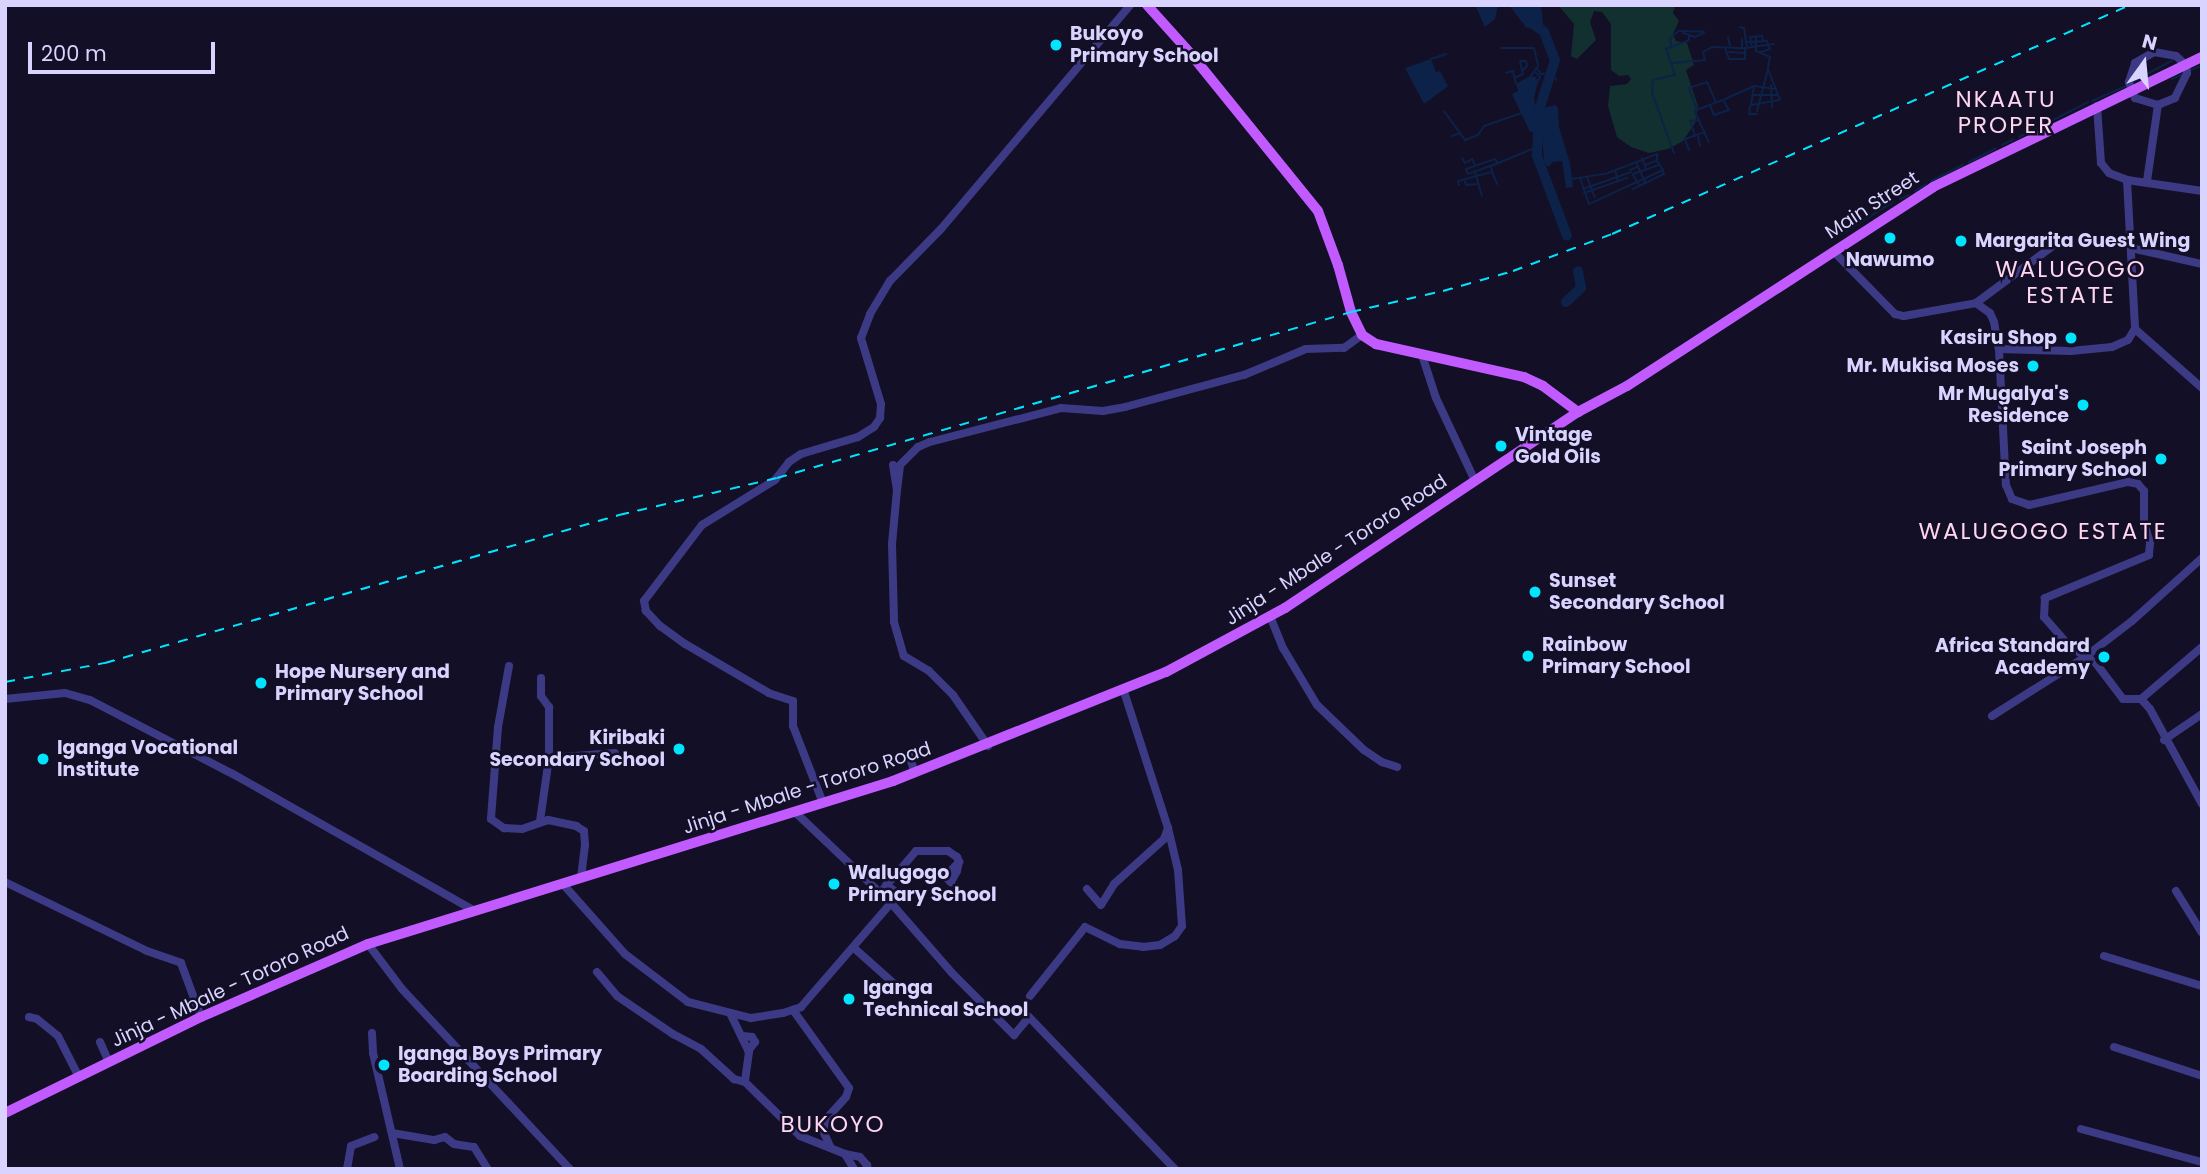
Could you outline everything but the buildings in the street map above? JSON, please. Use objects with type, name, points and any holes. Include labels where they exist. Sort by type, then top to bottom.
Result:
[{"type":"main road","points":[[1147,5],[1191,53],[1318,211],[1338,265],[1351,312],[1362,335],[1376,344],[1524,377],[1543,386],[1578,412]]},
{"type":"main road","name":"Main Street","points":[[1578,412],[1627,386],[1933,187],[2202,57]]},
{"type":"main road","name":"Jinja - Mbale - Tororo Road","points":[[5,1114],[201,1017],[368,944],[915,773],[988,746],[1166,671],[1270,616],[1578,412]]},
{"type":"street","points":[[823,803],[793,726],[793,701],[769,693],[685,644],[660,626],[646,611],[644,601],[702,525],[775,480],[789,462],[801,454],[858,437],[874,428],[880,418],[881,404],[861,338],[883,292],[941,229],[1130,5]]},
{"type":"street","points":[[2154,52],[2168,53],[2186,65],[2187,73],[2175,98],[2158,105],[2141,103],[2131,91],[2130,74],[2135,63],[2143,56],[2154,52]]},
{"type":"street","points":[[2147,181],[2158,105]]},
{"type":"street","points":[[2097,106],[2101,163],[2109,173],[2127,180],[2202,191]]},
{"type":"street","points":[[1999,349],[2071,351],[2112,347],[2128,340],[2135,329],[2127,180]]},
{"type":"street","points":[[1833,252],[1895,314],[1904,316],[1976,303],[2054,245]]},
{"type":"street","points":[[2131,248],[2202,264]]},
{"type":"street","points":[[1976,303],[1990,313],[1999,349],[2006,485],[2012,499],[2029,505],[2128,482],[2137,484],[2144,491],[2144,523],[2150,543],[2149,555],[2045,598],[2044,617],[2051,629],[2095,662],[2123,699],[2141,699],[2202,647]]},
{"type":"street","points":[[2135,329],[2202,388]]},
{"type":"street","points":[[988,746],[953,695],[929,671],[904,656],[893,611],[892,544],[900,466],[918,447],[930,442],[1061,408],[1102,411],[1125,407],[1244,374],[1306,349],[1344,348],[1362,335]]},
{"type":"street","points":[[1422,355],[1436,398],[1475,481]]},
{"type":"street","points":[[893,464],[897,490]]},
{"type":"street","points":[[1992,716],[2085,657],[2132,621],[2202,558]]},
{"type":"street","points":[[1270,616],[1283,648],[1317,705],[1364,750],[1382,762],[1397,767]]},
{"type":"street","points":[[509,666],[498,727],[491,819],[504,828],[522,829],[540,821],[561,822],[584,831],[584,857],[580,877]]},
{"type":"street","points":[[540,821],[549,758],[549,707],[541,696],[541,678]]},
{"type":"street","points":[[1030,996],[1085,927],[1120,944],[1143,947],[1160,945],[1175,936],[1182,926],[1182,898],[1168,828],[1123,690]]},
{"type":"street","points":[[5,699],[65,693],[90,700],[233,774],[474,910]]},
{"type":"street","points":[[2141,699],[2150,709],[2164,740],[2202,804]]},
{"type":"street","points":[[2164,740],[2202,714]]},
{"type":"street","points":[[549,758],[615,753]]},
{"type":"street","points":[[909,755],[915,773]]},
{"type":"street","points":[[795,812],[891,903],[952,973],[1014,1035],[1029,1017],[1174,1169]]},
{"type":"street","points":[[1087,889],[1101,905],[1114,884],[1164,839],[1168,828]]},
{"type":"street","points":[[880,893],[916,851],[948,851],[957,857],[958,862]]},
{"type":"street","points":[[5,882],[147,951],[181,963],[201,1017]]},
{"type":"street","points":[[562,883],[625,954],[688,1002],[751,1018],[801,1007],[891,903]]},
{"type":"street","points":[[886,885],[896,891]]},
{"type":"street","points":[[2175,891],[2202,933]]},
{"type":"street","points":[[368,944],[402,989],[570,1169]]},
{"type":"street","points":[[854,948],[898,987]]},
{"type":"street","points":[[2104,956],[2202,986]]},
{"type":"street","points":[[597,972],[617,996],[673,1034],[701,1049],[734,1079],[745,1082],[800,1136],[845,1154],[860,1157],[867,1165],[866,1169]]},
{"type":"street","points":[[793,1010],[849,1088],[846,1097],[826,1119],[823,1130],[830,1146]]},
{"type":"street","points":[[731,1015],[748,1051],[745,1082]]},
{"type":"street","points":[[29,1017],[58,1036],[79,1077]]},
{"type":"street","points":[[372,1033],[373,1054],[400,1169]]},
{"type":"street","points":[[100,1042],[109,1062]]},
{"type":"street","points":[[2114,1047],[2202,1076]]},
{"type":"street","points":[[2081,1129],[2202,1162]]},
{"type":"street","points":[[392,1133],[434,1140],[445,1137],[454,1144],[474,1146],[488,1169]]},
{"type":"street","points":[[347,1169],[351,1146],[374,1138]]},
{"type":"street","points":[[845,1154],[854,1169]]},
{"type":"green space","points":[[1558,5],[1675,5],[1673,13],[1679,21],[1673,34],[1676,41],[1687,43],[1694,65],[1686,70],[1698,106],[1695,123],[1683,141],[1668,149],[1649,153],[1631,147],[1617,137],[1608,106],[1610,86],[1627,84],[1631,79],[1628,75],[1619,76],[1611,70],[1611,24],[1602,12],[1594,11],[1590,22],[1596,40],[1577,59],[1571,56],[1574,24]]},
{"type":"water","points":[[1475,5],[1498,5],[1495,19],[1485,27]]},
{"type":"water","points":[[1523,5],[1541,5],[1544,32],[1525,27],[1520,12]]},
{"type":"water","points":[[1431,59],[1436,72],[1440,71],[1448,86],[1424,104],[1405,68]]},
{"type":"water","points":[[1530,76],[1536,77],[1538,81],[1534,98],[1536,109],[1556,105],[1558,108],[1559,127],[1570,163],[1573,187],[1566,188],[1562,161],[1553,162],[1548,167],[1544,162],[1542,131],[1530,132],[1512,94],[1518,91],[1516,84]]},
{"type":"waterway","points":[[1515,5],[1525,18],[1544,32],[1555,60],[1539,110],[1537,156],[1567,236]]},
{"type":"waterway","points":[[1740,27],[1744,28],[1747,48]]},
{"type":"waterway","points":[[1671,45],[1670,38],[1679,31],[1704,32]]},
{"type":"waterway","points":[[1683,33],[1695,37],[1704,33]]},
{"type":"waterway","points":[[1674,153],[1652,93],[1653,80],[1675,75],[1666,49],[1689,40],[1689,36]]},
{"type":"waterway","points":[[1752,47],[1750,37],[1762,36],[1763,40]]},
{"type":"waterway","points":[[1728,37],[1730,46]]},
{"type":"waterway","points":[[1754,86],[1751,105],[1780,100],[1768,68],[1770,57],[1756,51],[1756,37]]},
{"type":"waterway","points":[[1742,39],[1742,48]]},
{"type":"waterway","points":[[1746,42],[1767,41],[1770,49],[1760,52]]},
{"type":"waterway","points":[[1672,63],[1705,60],[1703,52],[1712,47],[1745,48],[1774,44]]},
{"type":"waterway","points":[[1501,48],[1534,48],[1538,66],[1530,77]]},
{"type":"waterway","points":[[1725,48],[1729,59],[1745,59],[1745,49]]},
{"type":"waterway","points":[[1729,52],[1744,53]]},
{"type":"waterway","points":[[1431,59],[1446,54]]},
{"type":"waterway","points":[[2134,81],[2173,60]]},
{"type":"waterway","points":[[1515,78],[1523,74],[1520,61]]},
{"type":"waterway","points":[[1521,61],[1526,61],[1527,66],[1523,70]]},
{"type":"waterway","points":[[2191,70],[2202,66]]},
{"type":"waterway","points":[[1537,69],[1541,74],[1550,73]]},
{"type":"waterway","points":[[1757,111],[1768,69]]},
{"type":"waterway","points":[[1551,70],[1556,80]]},
{"type":"waterway","points":[[1506,73],[1513,71],[1516,84]]},
{"type":"waterway","points":[[1536,73],[1540,77],[1537,83]]},
{"type":"waterway","points":[[2172,79],[2184,74]]},
{"type":"waterway","points":[[1697,110],[1689,88],[1707,82],[1716,102]]},
{"type":"waterway","points":[[1771,85],[1772,107]]},
{"type":"waterway","points":[[1725,99],[1754,86],[1775,89]]},
{"type":"waterway","points":[[2092,101],[2125,86]]},
{"type":"waterway","points":[[1540,108],[1541,89]]},
{"type":"waterway","points":[[1752,95],[1777,95]]},
{"type":"waterway","points":[[1695,136],[1690,121],[1699,120],[1694,111],[1723,100],[1729,110],[1714,115],[1710,105]]},
{"type":"waterway","points":[[2051,121],[2088,102]]},
{"type":"waterway","points":[[1750,106],[1749,114],[1757,114]]},
{"type":"waterway","points":[[1444,111],[1465,140],[1478,135],[1484,126],[1521,113]]},
{"type":"waterway","points":[[1699,121],[1709,142]]},
{"type":"waterway","points":[[2019,137],[2046,124]]},
{"type":"waterway","points":[[1689,150],[1685,139],[1705,132]]},
{"type":"waterway","points":[[1452,136],[1460,133]]},
{"type":"waterway","points":[[1698,136],[1700,146]]},
{"type":"waterway","points":[[2002,145],[2014,139]]},
{"type":"waterway","points":[[1459,185],[1458,181],[1492,172],[1491,166],[1537,147]]},
{"type":"waterway","points":[[1969,162],[1996,148]]},
{"type":"waterway","points":[[1572,179],[1608,173],[1657,154],[1657,161],[1663,170],[1589,204],[1580,178]]},
{"type":"waterway","points":[[1462,158],[1465,163],[1472,159],[1475,165]]},
{"type":"waterway","points":[[1642,158],[1646,169]]},
{"type":"waterway","points":[[1490,166],[1468,174],[1466,169],[1495,159],[1497,162]]},
{"type":"waterway","points":[[1645,165],[1656,161]]},
{"type":"waterway","points":[[1636,162],[1645,182]]},
{"type":"waterway","points":[[1633,174],[1659,165]]},
{"type":"waterway","points":[[1931,181],[1963,165]]},
{"type":"waterway","points":[[1630,170],[1637,167]]},
{"type":"waterway","points":[[1615,170],[1618,181]]},
{"type":"waterway","points":[[1633,189],[1664,174],[1663,171]]},
{"type":"waterway","points":[[1475,172],[1482,196]]},
{"type":"waterway","points":[[1492,172],[1497,184]]},
{"type":"waterway","points":[[1583,189],[1631,172]]},
{"type":"waterway","points":[[1633,175],[1639,185]]},
{"type":"waterway","points":[[1587,177],[1595,198]]},
{"type":"waterway","points":[[1584,193],[1627,178]]},
{"type":"waterway","points":[[1465,181],[1466,185],[1477,184]]},
{"type":"waterway","points":[[1915,191],[1926,184]]},
{"type":"waterway","points":[[1900,199],[1909,195]]},
{"type":"waterway","points":[[1832,240],[1893,202]]},
{"type":"waterway","points":[[1566,302],[1581,288],[1578,271]]},
{"type":"railway","points":[[5,682],[105,663],[619,515],[777,478],[1351,312],[1443,291],[1513,271],[1612,234],[2130,5]]},
{"type":"place","name":"Bukoyo Primary School","points":[[1056,45]]},
{"type":"place","name":"Nawumo","points":[[1890,238]]},
{"type":"place","name":"Margarita Guest Wing","points":[[1961,241]]},
{"type":"place","name":"Kasiru Shop","points":[[2071,338]]},
{"type":"place","name":"Mr. Mukisa Moses","points":[[2033,366]]},
{"type":"place","name":"Mr Mugalya's Residence","points":[[2083,405]]},
{"type":"place","name":"Vintage Gold Oils","points":[[1501,446]]},
{"type":"place","name":"Saint Joseph Primary School","points":[[2161,459]]},
{"type":"place","name":"Sunset Secondary School","points":[[1535,592]]},
{"type":"place","name":"Rainbow Primary School","points":[[1528,656]]},
{"type":"place","name":"Africa Standard Academy","points":[[2104,657]]},
{"type":"place","name":"Hope Nursery and Primary School","points":[[261,683]]},
{"type":"place","name":"Kiribaki Secondary School","points":[[679,749]]},
{"type":"place","name":"Iganga Vocational Institute","points":[[43,759]]},
{"type":"place","name":"Walugogo Primary School","points":[[834,884]]},
{"type":"place","name":"Iganga Technical School","points":[[849,999]]},
{"type":"place","name":"Iganga Boys Primary Boarding School","points":[[384,1065]]},
{"type":"district","name":"NKAATU PROPER","points":[[2006,112]]},
{"type":"district","name":"WALUGOGO ESTATE","points":[[2071,282]]},
{"type":"district","name":"WALUGOGO ESTATE","points":[[2043,531]]},
{"type":"district","name":"BUKOYO","points":[[833,1124]]}]
